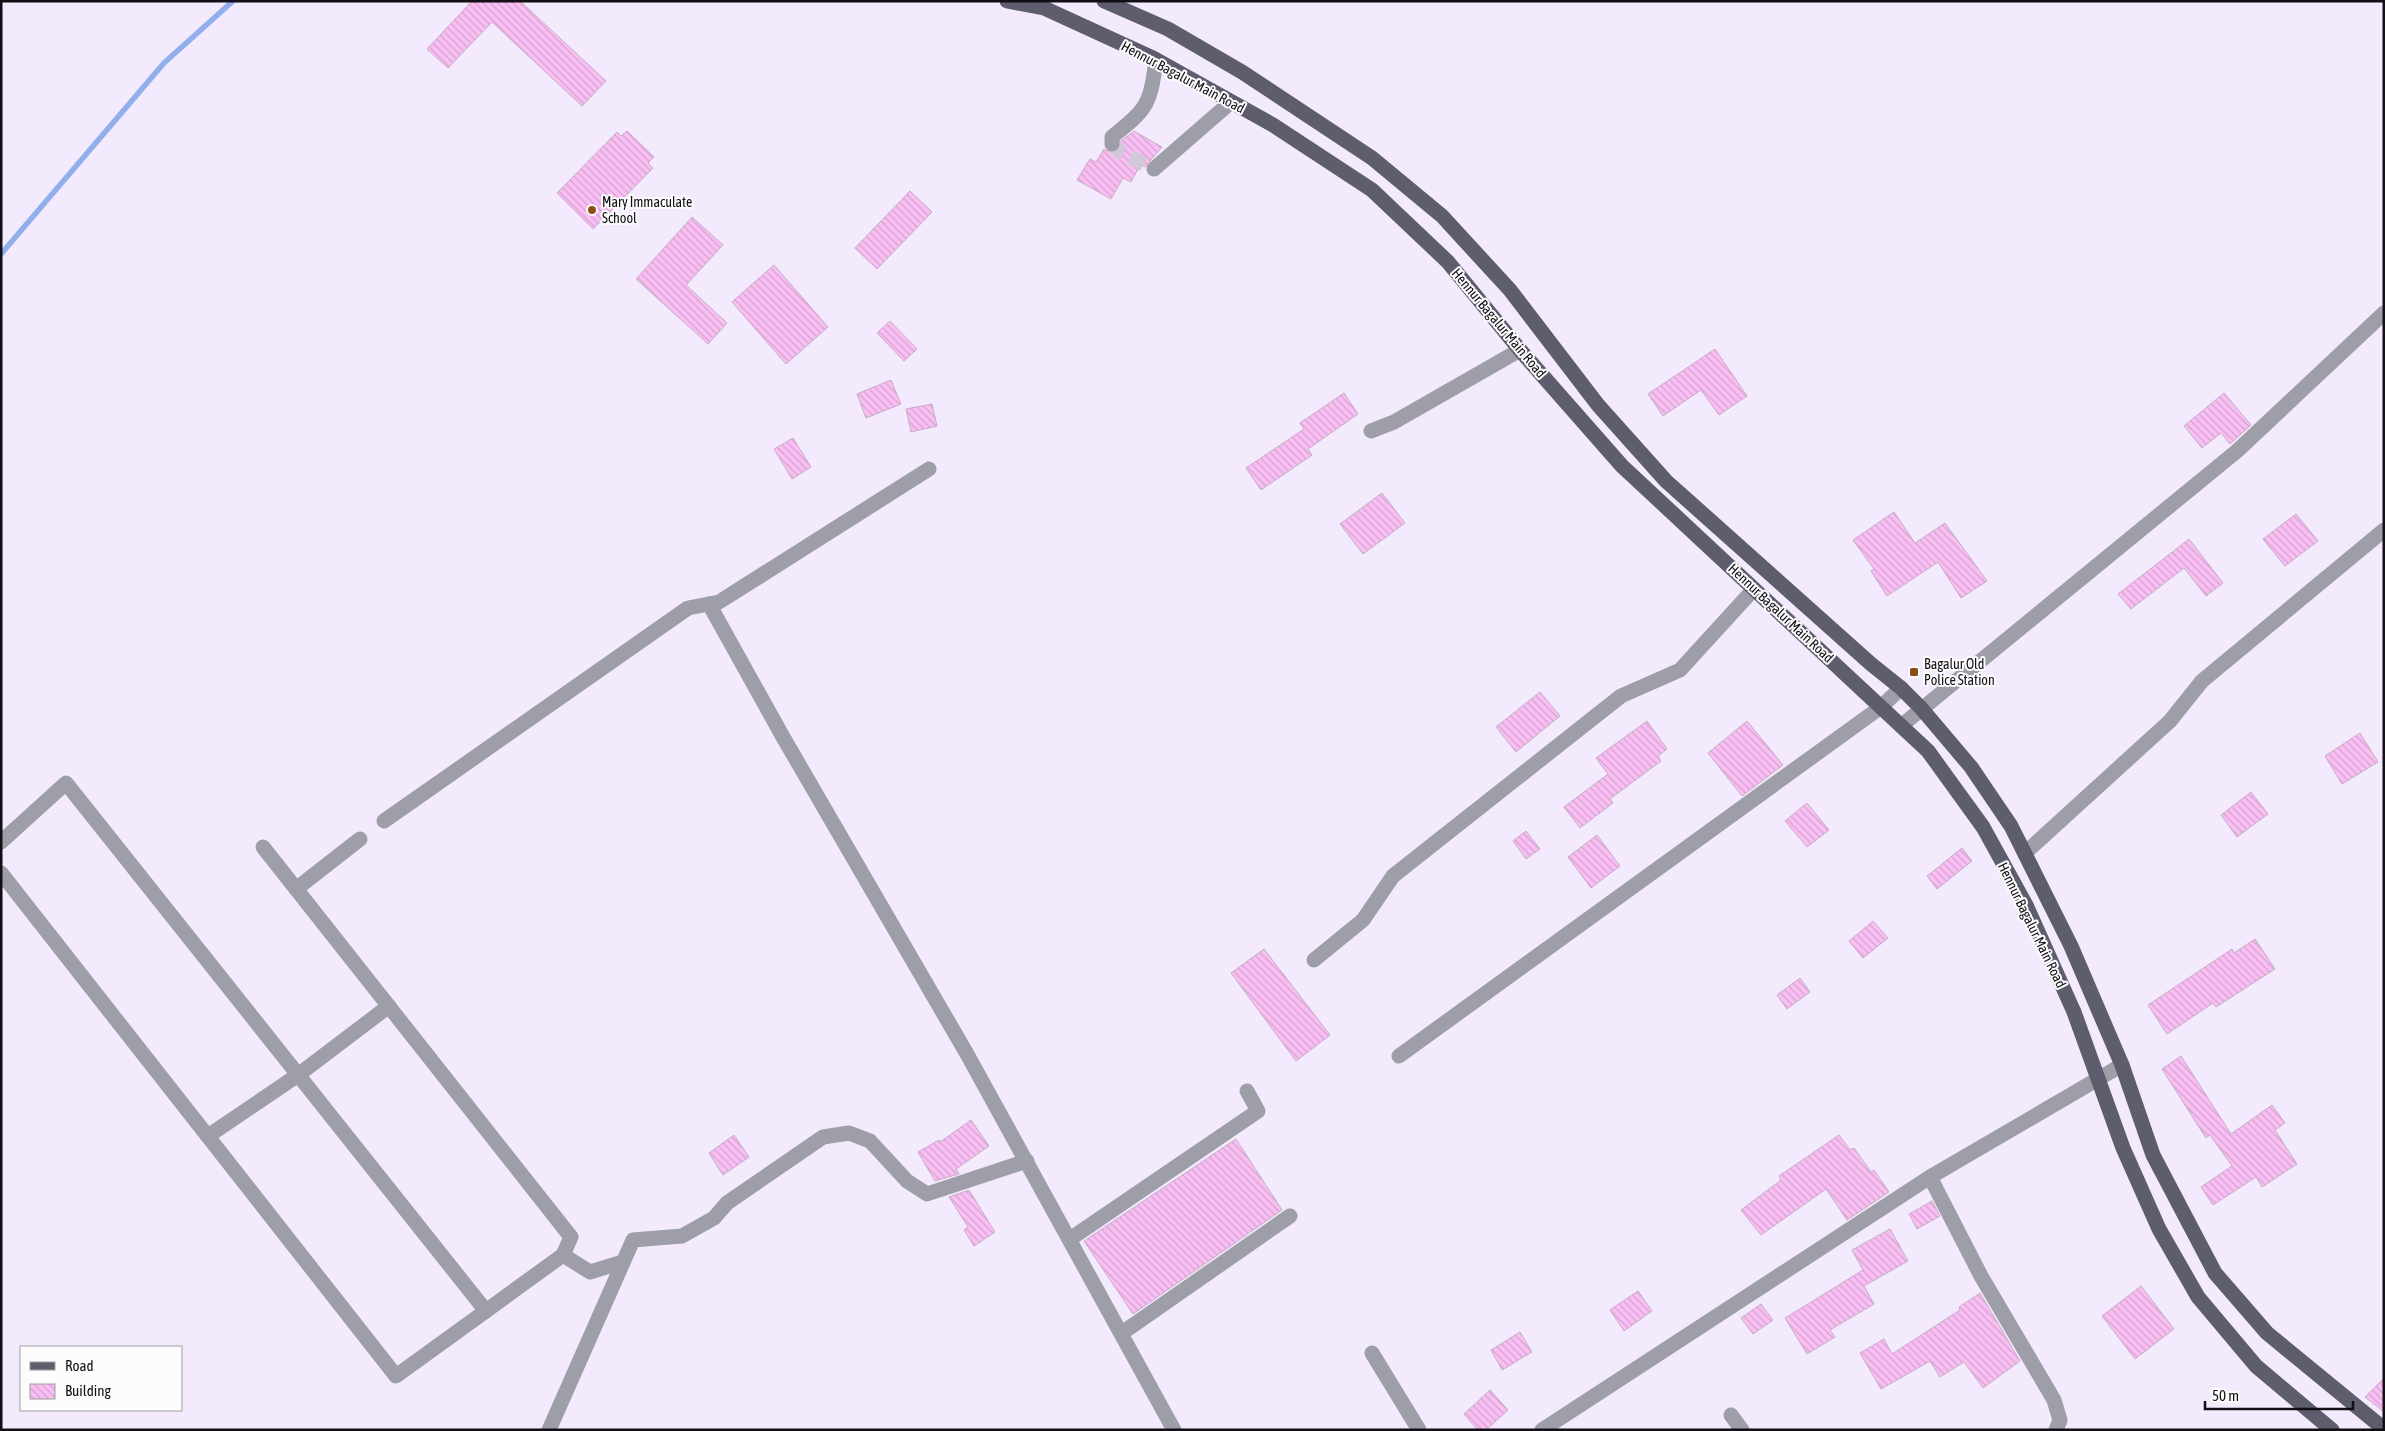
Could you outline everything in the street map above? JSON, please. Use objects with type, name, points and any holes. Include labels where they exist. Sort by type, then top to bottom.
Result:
[{"type":"main road","name":"Hennur Bagalur Main Road","points":[[1008,1],[1044,8],[1156,60],[1273,125],[1372,190],[1448,262],[1520,350],[1622,466],[1928,751],[1983,827],[2030,914],[2074,1012],[2123,1148],[2159,1229],[2198,1297],[2256,1366],[2332,1430]]},
{"type":"main road","name":"Hennur Bagalur Main Road","points":[[1104,1],[1168,28],[1242,72],[1372,158],[1442,216],[1510,290],[1598,405],[1666,480],[1871,664],[1901,688],[1921,708],[1971,767],[2011,826],[2071,946],[2122,1065],[2153,1155],[2215,1273],[2267,1333],[2384,1429]]},
{"type":"street","points":[[1112,144],[1112,137],[1135,120],[1147,104],[1156,60]]},
{"type":"street","points":[[1154,169],[1231,102]]},
{"type":"street","points":[[1901,726],[2237,451],[2384,313]]},
{"type":"street","points":[[1371,431],[1402,418],[1520,350]]},
{"type":"street","points":[[384,821],[688,608],[719,602],[735,593],[929,469]]},
{"type":"street","points":[[2024,853],[2170,721],[2202,681],[2384,530]]},
{"type":"street","points":[[1314,960],[1363,920],[1393,876],[1621,696],[1680,670],[1754,589]]},
{"type":"street","points":[[709,604],[1027,1161],[1174,1430]]},
{"type":"street","points":[[1399,1056],[1881,706],[1901,688]]},
{"type":"street","points":[[1,842],[66,783],[486,1311]]},
{"type":"street","points":[[296,889],[360,839]]},
{"type":"street","points":[[1,873],[396,1376],[563,1255],[571,1237],[262,847]]},
{"type":"street","points":[[208,1136],[298,1075],[389,1006]]},
{"type":"street","points":[[1542,1430],[1930,1177],[2122,1065]]},
{"type":"street","points":[[1070,1239],[1258,1110],[1247,1091]]},
{"type":"street","points":[[549,1430],[633,1240],[682,1236],[714,1218],[727,1203],[823,1137],[850,1133],[870,1142],[907,1181],[927,1194],[1027,1161]]},
{"type":"street","points":[[1930,1177],[1981,1276],[2054,1400],[2060,1420],[2056,1430]]},
{"type":"street","points":[[1122,1333],[1290,1216]]},
{"type":"street","points":[[563,1255],[590,1272],[623,1262]]},
{"type":"street","points":[[1372,1353],[1420,1430]]},
{"type":"street","points":[[1731,1415],[1742,1430]]},
{"type":"building","points":[[472,1],[520,1],[606,81],[582,106],[492,22],[448,68],[427,49]]},
{"type":"building","points":[[627,131],[654,157],[648,163],[653,168],[593,229],[557,193],[617,132],[621,136]]},
{"type":"building","points":[[1134,131],[1162,147],[1145,167],[1140,165],[1131,182],[1123,178],[1111,199],[1077,180],[1090,159],[1096,162],[1104,149],[1112,153],[1117,152],[1121,141]]},
{"type":"building","points":[[910,191],[932,212],[877,269],[855,248]]},
{"type":"building","points":[[692,217],[723,245],[686,285],[727,323],[708,344],[636,279]]},
{"type":"building","points":[[774,265],[828,327],[786,364],[732,302]]},
{"type":"building","points":[[890,321],[917,349],[904,361],[877,333]]},
{"type":"building","points":[[1715,349],[1747,396],[1719,415],[1701,390],[1663,416],[1648,394]]},
{"type":"building","points":[[891,380],[901,404],[866,418],[857,394]]},
{"type":"building","points":[[1344,393],[1358,414],[1308,449],[1312,455],[1261,490],[1246,468],[1304,429],[1300,423]]},
{"type":"building","points":[[2224,393],[2251,425],[2230,444],[2221,433],[2202,448],[2184,426]]},
{"type":"building","points":[[932,404],[937,426],[911,432],[906,409]]},
{"type":"building","points":[[793,438],[811,467],[792,479],[774,449]]},
{"type":"building","points":[[1382,493],[1405,523],[1363,554],[1340,524]]},
{"type":"building","points":[[1894,512],[1915,543],[1945,523],[1987,581],[1961,598],[1938,562],[1887,596],[1871,571],[1874,569],[1853,540]]},
{"type":"building","points":[[2296,514],[2318,541],[2285,566],[2263,539]]},
{"type":"building","points":[[2189,539],[2223,583],[2206,596],[2184,568],[2131,609],[2118,594]]},
{"type":"building","points":[[1540,692],[1560,716],[1516,752],[1496,727]]},
{"type":"building","points":[[1647,721],[1667,749],[1658,756],[1661,761],[1610,799],[1613,803],[1580,828],[1564,807],[1608,774],[1596,758]]},
{"type":"building","points":[[1747,721],[1783,765],[1742,796],[1708,753]]},
{"type":"building","points":[[2360,733],[2378,762],[2342,784],[2325,756]]},
{"type":"building","points":[[2251,792],[2268,814],[2237,837],[2221,815]]},
{"type":"building","points":[[1807,803],[1829,830],[1807,847],[1785,821]]},
{"type":"building","points":[[1526,831],[1540,849],[1526,859],[1513,841]]},
{"type":"building","points":[[1597,835],[1620,866],[1591,888],[1568,857]]},
{"type":"building","points":[[1962,848],[1972,861],[1937,889],[1927,876]]},
{"type":"building","points":[[1873,921],[1888,938],[1863,958],[1849,941]]},
{"type":"building","points":[[2255,939],[2275,969],[2216,1007],[2213,1003],[2167,1034],[2148,1005],[2232,949],[2234,953]]},
{"type":"building","points":[[1264,949],[1330,1035],[1296,1061],[1231,973]]},
{"type":"building","points":[[1800,978],[1810,992],[1787,1009],[1777,995]]},
{"type":"building","points":[[2181,1056],[2231,1134],[2272,1105],[2285,1123],[2275,1130],[2297,1164],[2262,1187],[2256,1177],[2213,1205],[2201,1187],[2232,1166],[2210,1135],[2206,1138],[2162,1069]]},
{"type":"building","points":[[971,1120],[989,1146],[956,1169],[959,1174],[935,1181],[918,1152],[939,1140],[940,1142]]},
{"type":"building","points":[[734,1135],[749,1157],[723,1175],[709,1153]]},
{"type":"building","points":[[1839,1135],[1850,1150],[1854,1148],[1871,1172],[1874,1170],[1889,1192],[1847,1220],[1826,1189],[1761,1235],[1741,1210],[1781,1180],[1779,1176]]},
{"type":"building","points":[[1236,1139],[1282,1210],[1133,1314],[1084,1241]]},
{"type":"building","points":[[969,1190],[995,1232],[974,1246],[964,1230],[968,1227],[949,1197]]},
{"type":"building","points":[[1932,1201],[1940,1216],[1917,1229],[1909,1214]]},
{"type":"building","points":[[1890,1229],[1908,1261],[1864,1286],[1874,1304],[1830,1330],[1835,1337],[1807,1354],[1785,1318],[1863,1270],[1852,1250]]},
{"type":"building","points":[[2141,1286],[2174,1329],[2135,1359],[2102,1316]]},
{"type":"building","points":[[1638,1291],[1652,1311],[1624,1331],[1610,1310]]},
{"type":"building","points":[[1980,1293],[2020,1361],[1983,1388],[1964,1362],[1940,1377],[1930,1361],[1881,1389],[1860,1353],[1884,1339],[1892,1354],[1960,1310],[1959,1307]]},
{"type":"building","points":[[1761,1304],[1773,1320],[1753,1334],[1741,1318]]},
{"type":"building","points":[[1520,1332],[1532,1352],[1502,1370],[1491,1350]]},
{"type":"building","points":[[2384,1378],[2384,1412],[2365,1397]]},
{"type":"building","points":[[1490,1390],[1508,1410],[1486,1430],[1478,1430],[1464,1414]]},
{"type":"waterway","points":[[1,254],[164,63],[233,1]]},
{"type":"tunnel","points":[[1112,144],[1120,152],[1154,169]]},
{"type":"place","name":"Mary Immaculate School","points":[[592,210]]},
{"type":"place","name":"Bagalur Old Police Station","points":[[1914,672]]}]
